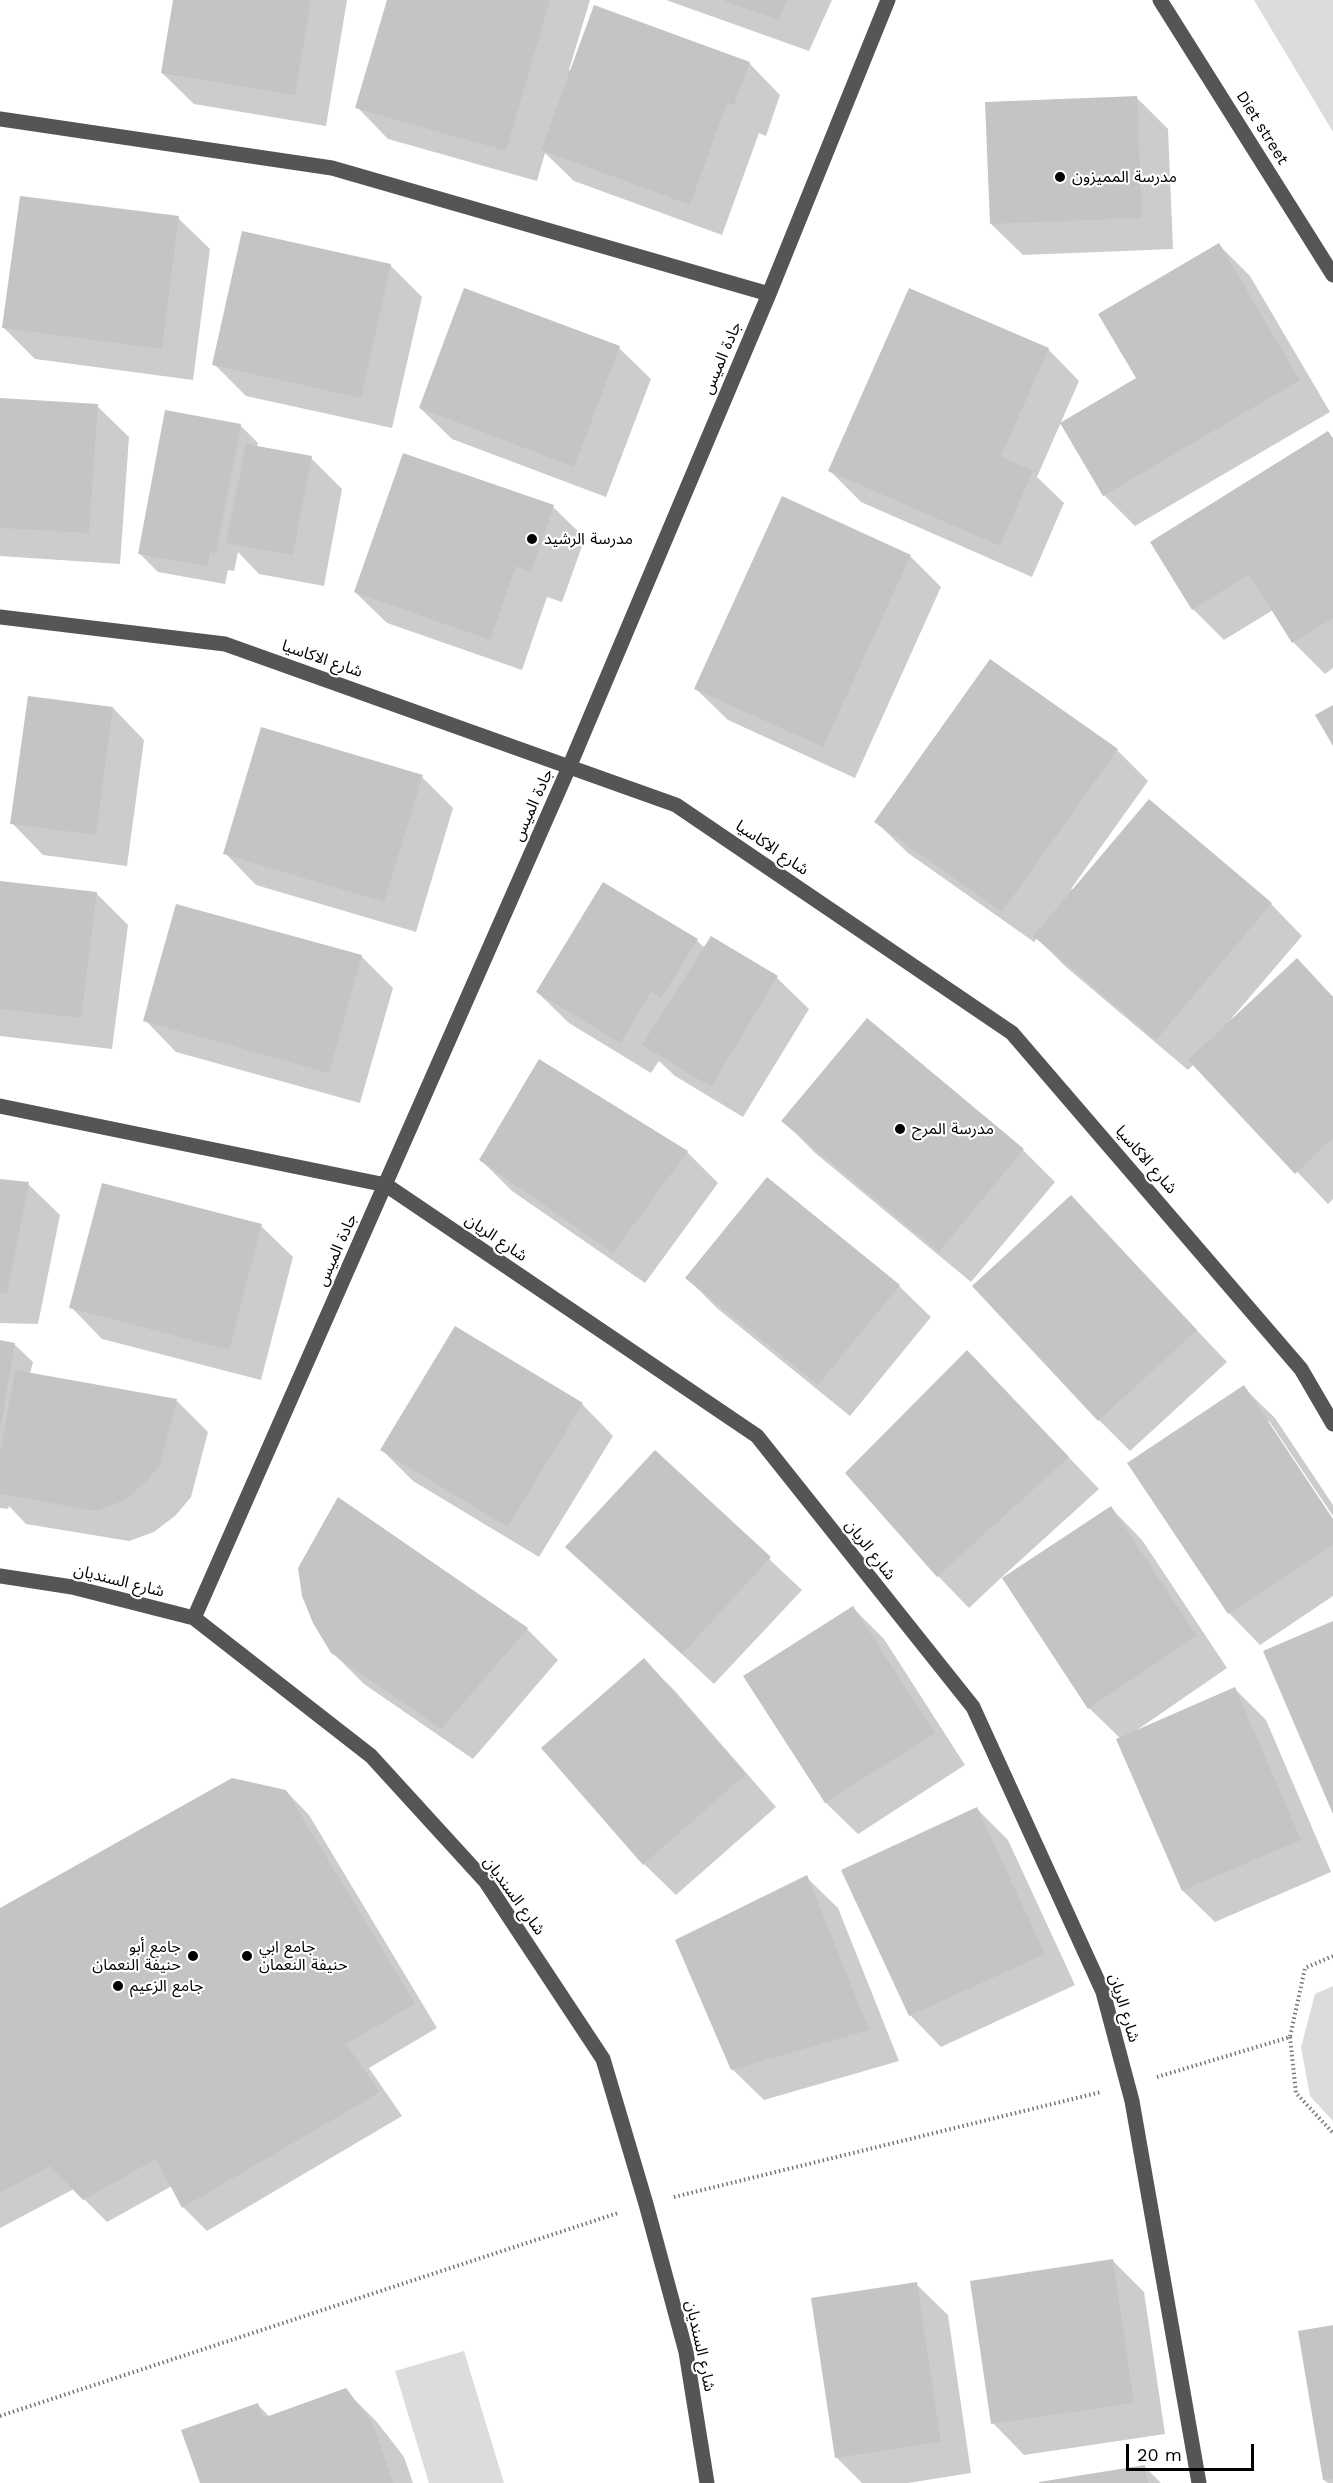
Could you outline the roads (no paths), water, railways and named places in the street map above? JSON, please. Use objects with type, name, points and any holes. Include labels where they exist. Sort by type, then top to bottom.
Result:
[{"type":"street","name":"جادة الميس","points":[[194,1618],[570,765],[769,294],[888,0]]},
{"type":"street","name":"Diet street","points":[[1160,0],[1333,275]]},
{"type":"street","points":[[0,119],[332,168],[769,294]]},
{"type":"street","name":"شارع الاكاسيا","points":[[0,617],[225,644],[676,804],[1012,1033],[1301,1369],[1333,1424]]},
{"type":"street","name":"شارع الريان","points":[[0,1106],[386,1185],[757,1436],[973,1707],[1103,1992],[1127,2085],[1199,2483]]},
{"type":"street","name":"شارع السنديان","points":[[0,1576],[72,1587],[194,1618],[371,1756],[486,1882],[603,2059],[646,2204],[686,2352],[707,2483]]},
{"type":"place","name":"مدرسة المميزون","points":[[1060,177]]},
{"type":"place","name":"مدرسة الرشيد","points":[[532,539]]},
{"type":"place","name":"مدرسة المرح","points":[[900,1129]]},
{"type":"place","name":"جامع أبو حنيفة النعمان","points":[[193,1956]]},
{"type":"place","name":"جامع ابي حنيفة النعمان","points":[[247,1956]]},
{"type":"place","name":"جامع الزعيم","points":[[118,1986]]}]
